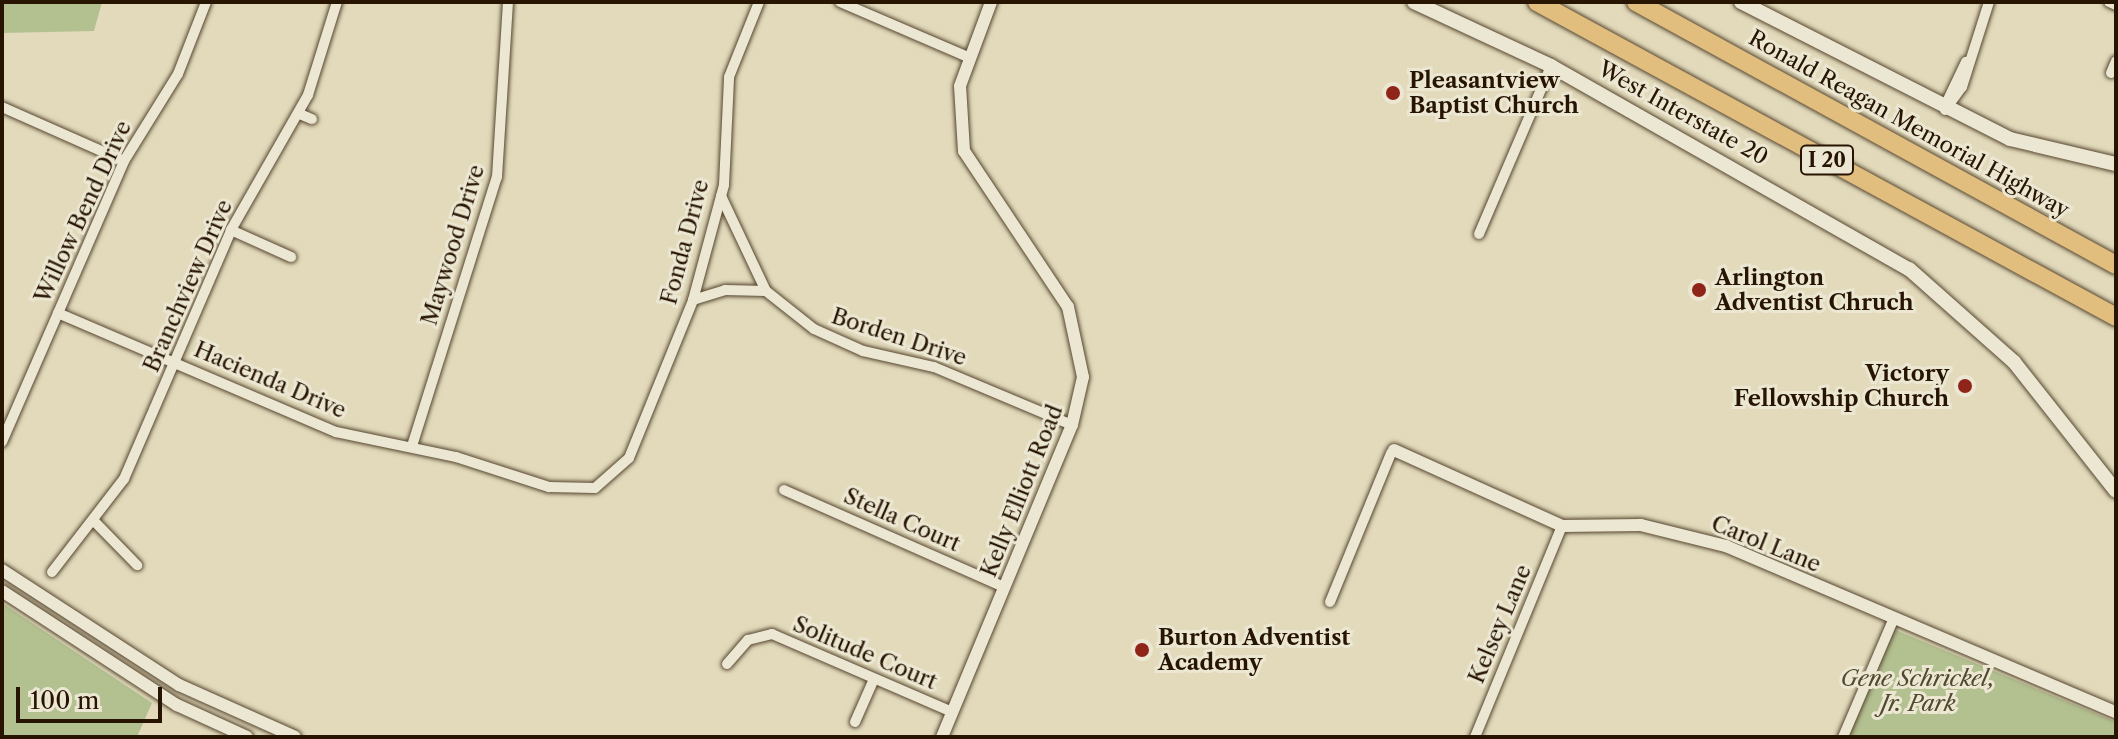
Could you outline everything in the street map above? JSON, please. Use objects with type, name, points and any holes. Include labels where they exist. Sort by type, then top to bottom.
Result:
[{"type":"highway","name":"I 20","points":[[1537,2],[2116,317]]},
{"type":"highway","name":"Ronald Reagan Memorial Highway","points":[[1636,2],[2116,265]]},
{"type":"main road","name":"West Interstate 20","points":[[1414,2],[1551,66],[1909,269],[2014,362],[2116,491]]},
{"type":"main road","points":[[1741,2],[1945,110],[2010,139],[2116,164]]},
{"type":"street","name":"Willow Bend Drive","points":[[2,442],[124,161],[178,74],[206,2]]},
{"type":"street","name":"Branchview Drive","points":[[52,572],[124,479],[231,230],[300,114],[337,2]]},
{"type":"street","name":"Maywood Drive","points":[[412,446],[497,177],[508,2]]},
{"type":"street","name":"Fonda Drive","points":[[609,479],[629,458],[693,300],[721,196],[729,77],[759,2]]},
{"type":"street","points":[[840,2],[968,57]]},
{"type":"street","name":"Kelly Elliott Road","points":[[942,737],[1072,425],[1083,377],[1077,330],[964,151],[959,102],[968,57],[991,2]]},
{"type":"street","points":[[1945,110],[1989,2]]},
{"type":"street","points":[[2109,2],[2116,5]]},
{"type":"street","points":[[2111,73],[2116,61]]},
{"type":"street","points":[[1479,234],[1551,66]]},
{"type":"street","points":[[2,107],[124,161]]},
{"type":"street","points":[[300,114],[312,119]]},
{"type":"street","name":"Borden Drive","points":[[721,196],[766,291],[837,342],[934,367],[1072,425]]},
{"type":"street","points":[[231,230],[291,257]]},
{"type":"street","points":[[693,300],[725,290],[766,291]]},
{"type":"street","name":"Hacienda Drive","points":[[58,313],[176,361],[323,427],[412,446],[549,487],[583,492],[609,479]]},
{"type":"street","points":[[1330,602],[1392,451]]},
{"type":"street","name":"Carol Lane","points":[[1392,451],[1562,526],[1680,532],[2116,712]]},
{"type":"street","name":"Stella Court","points":[[784,490],[1004,587]]},
{"type":"street","points":[[94,521],[137,565]]},
{"type":"street","name":"Kelsey Lane","points":[[1475,737],[1562,526]]},
{"type":"street","points":[[2,570],[152,667],[295,737]]},
{"type":"street","points":[[2,591],[141,683],[247,737]]},
{"type":"street","points":[[1843,737],[1894,618]]},
{"type":"street","name":"Solitude Court","points":[[727,664],[764,633],[952,712]]},
{"type":"street","points":[[141,683],[152,667]]},
{"type":"street","points":[[855,722],[874,679]]},
{"type":"green space","points":[[2,2],[102,2],[94,31],[2,33]]},
{"type":"green space","points":[[2,603],[152,703],[137,737],[2,737]]},
{"type":"green space","name":"Gene Schrickel, Jr. Park","points":[[1893,629],[2116,722],[2116,737],[1848,737]]},
{"type":"place","name":"Pleasantview Baptist Church","points":[[1393,93]]},
{"type":"place","name":"Arlington Adventist Chruch","points":[[1699,290]]},
{"type":"place","name":"Victory Fellowship Church","points":[[1965,386]]},
{"type":"place","name":"Burton Adventist Academy","points":[[1142,650]]}]
